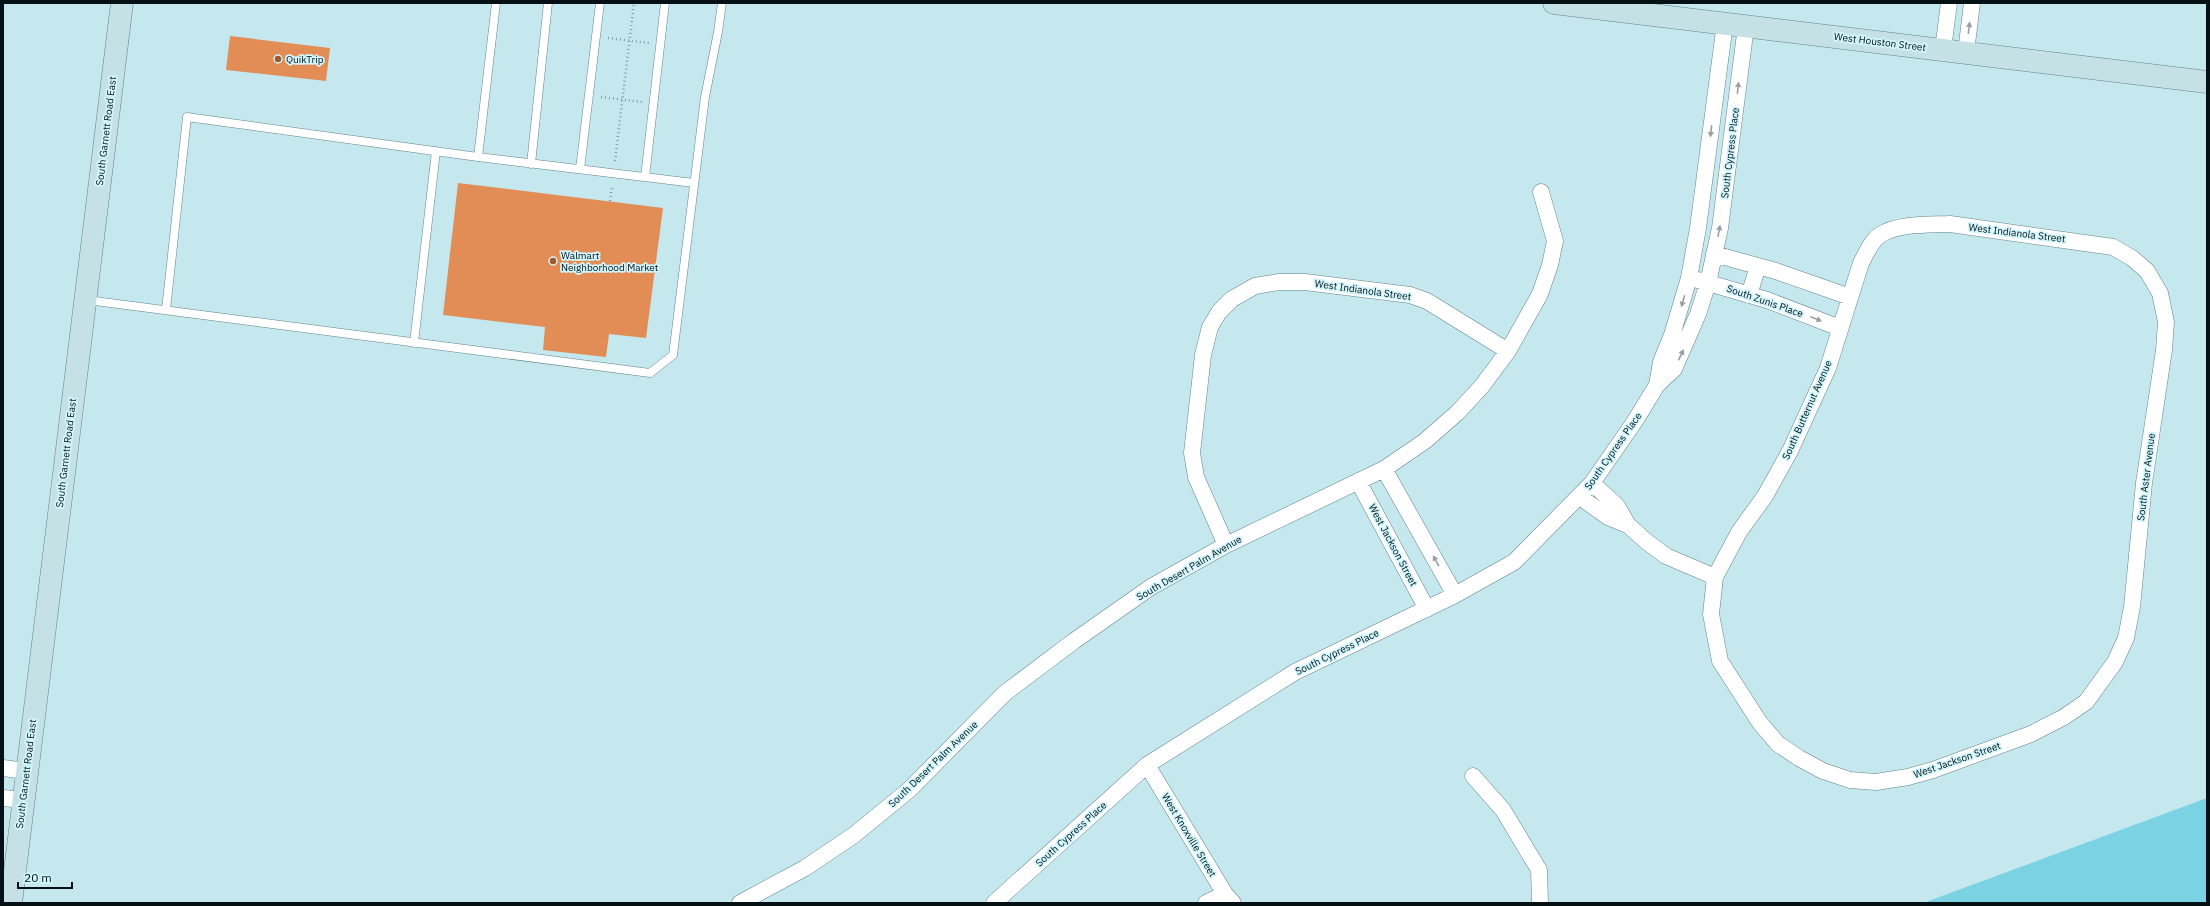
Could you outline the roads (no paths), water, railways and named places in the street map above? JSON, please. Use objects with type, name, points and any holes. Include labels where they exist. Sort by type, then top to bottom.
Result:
[{"type":"main road","name":"South Garnett Road East","points":[[11,903],[13,799],[26,771],[122,3]]},
{"type":"main road","name":"West Houston Street","points":[[1554,3],[2207,82]]},
{"type":"street","points":[[1943,49],[1949,3]]},
{"type":"street","points":[[1966,52],[1972,3]]},
{"type":"street","name":"South Cypress Place","points":[[1657,385],[1661,362],[1672,335],[1689,278],[1698,228],[1725,23]]},
{"type":"street","name":"South Cypress Place","points":[[994,903],[1147,765],[1295,672],[1455,595],[1514,562],[1580,497],[1592,483],[1635,422],[1657,385],[1674,369],[1690,337],[1708,283],[1720,228],[1746,26]]},
{"type":"street","name":"South Desert Palm Avenue","points":[[740,903],[805,868],[854,835],[909,790],[1005,693],[1074,640],[1151,587],[1226,545],[1384,469],[1425,441],[1458,412],[1482,386],[1508,351],[1540,294],[1550,264],[1555,241],[1541,192]]},
{"type":"street","name":"West Indianola Street","points":[[1880,235],[1912,225],[1950,224],[2113,247],[2132,258],[2147,270]]},
{"type":"street","name":"South Butternut Avenue","points":[[1715,577],[1740,532],[1765,496],[1790,451],[1828,368],[1861,263],[1869,248],[1880,235]]},
{"type":"street","points":[[1714,254],[1758,266],[1850,297]]},
{"type":"street","points":[[1749,295],[1758,266]]},
{"type":"street","name":"South Aster Avenue","points":[[2102,681],[2115,662],[2126,638],[2132,607],[2144,483],[2164,350],[2166,322],[2160,292],[2147,270]]},
{"type":"street","name":"South Zunis Place","points":[[1689,278],[1749,295],[1840,328]]},
{"type":"street","name":"West Indianola Street","points":[[1226,545],[1196,477],[1192,453],[1203,355],[1210,327],[1219,312],[1232,299],[1255,286],[1279,282],[1305,282],[1410,295],[1427,301],[1508,351]]},
{"type":"street","points":[[1384,469],[1455,595]]},
{"type":"street","name":"West Jackson Street","points":[[1358,481],[1427,609]]},
{"type":"street","points":[[1592,483],[1617,506],[1628,525],[1647,542],[1666,556],[1715,577]]},
{"type":"street","points":[[1580,497],[1608,517],[1628,525]]},
{"type":"street","name":"West Jackson Street","points":[[1715,577],[1711,614],[1714,639],[1720,661],[1734,686],[1760,723],[1778,744],[1799,758],[1823,771],[1850,780],[1876,782],[1908,777],[2031,734],[2064,717],[2086,702],[2102,681]]},
{"type":"street","name":"West Knoxville Street","points":[[1147,765],[1229,898]]},
{"type":"street","points":[[3,768],[26,771]]},
{"type":"street","points":[[1473,776],[1503,810],[1540,870],[1540,903]]},
{"type":"street","points":[[1206,903],[1229,898]]},
{"type":"lane","points":[[478,157],[496,3]]},
{"type":"lane","points":[[531,164],[548,3]]},
{"type":"lane","points":[[580,170],[600,3]]},
{"type":"lane","points":[[645,177],[665,3]]},
{"type":"lane","points":[[84,300],[650,373],[672,355],[705,98],[722,3]]},
{"type":"lane","points":[[166,310],[187,117],[531,164],[694,183]]},
{"type":"lane","points":[[414,343],[436,151]]},
{"type":"place","name":"QuikTrip","points":[[278,59]]},
{"type":"place","name":"Walmart Neighborhood Market","points":[[553,261]]}]
